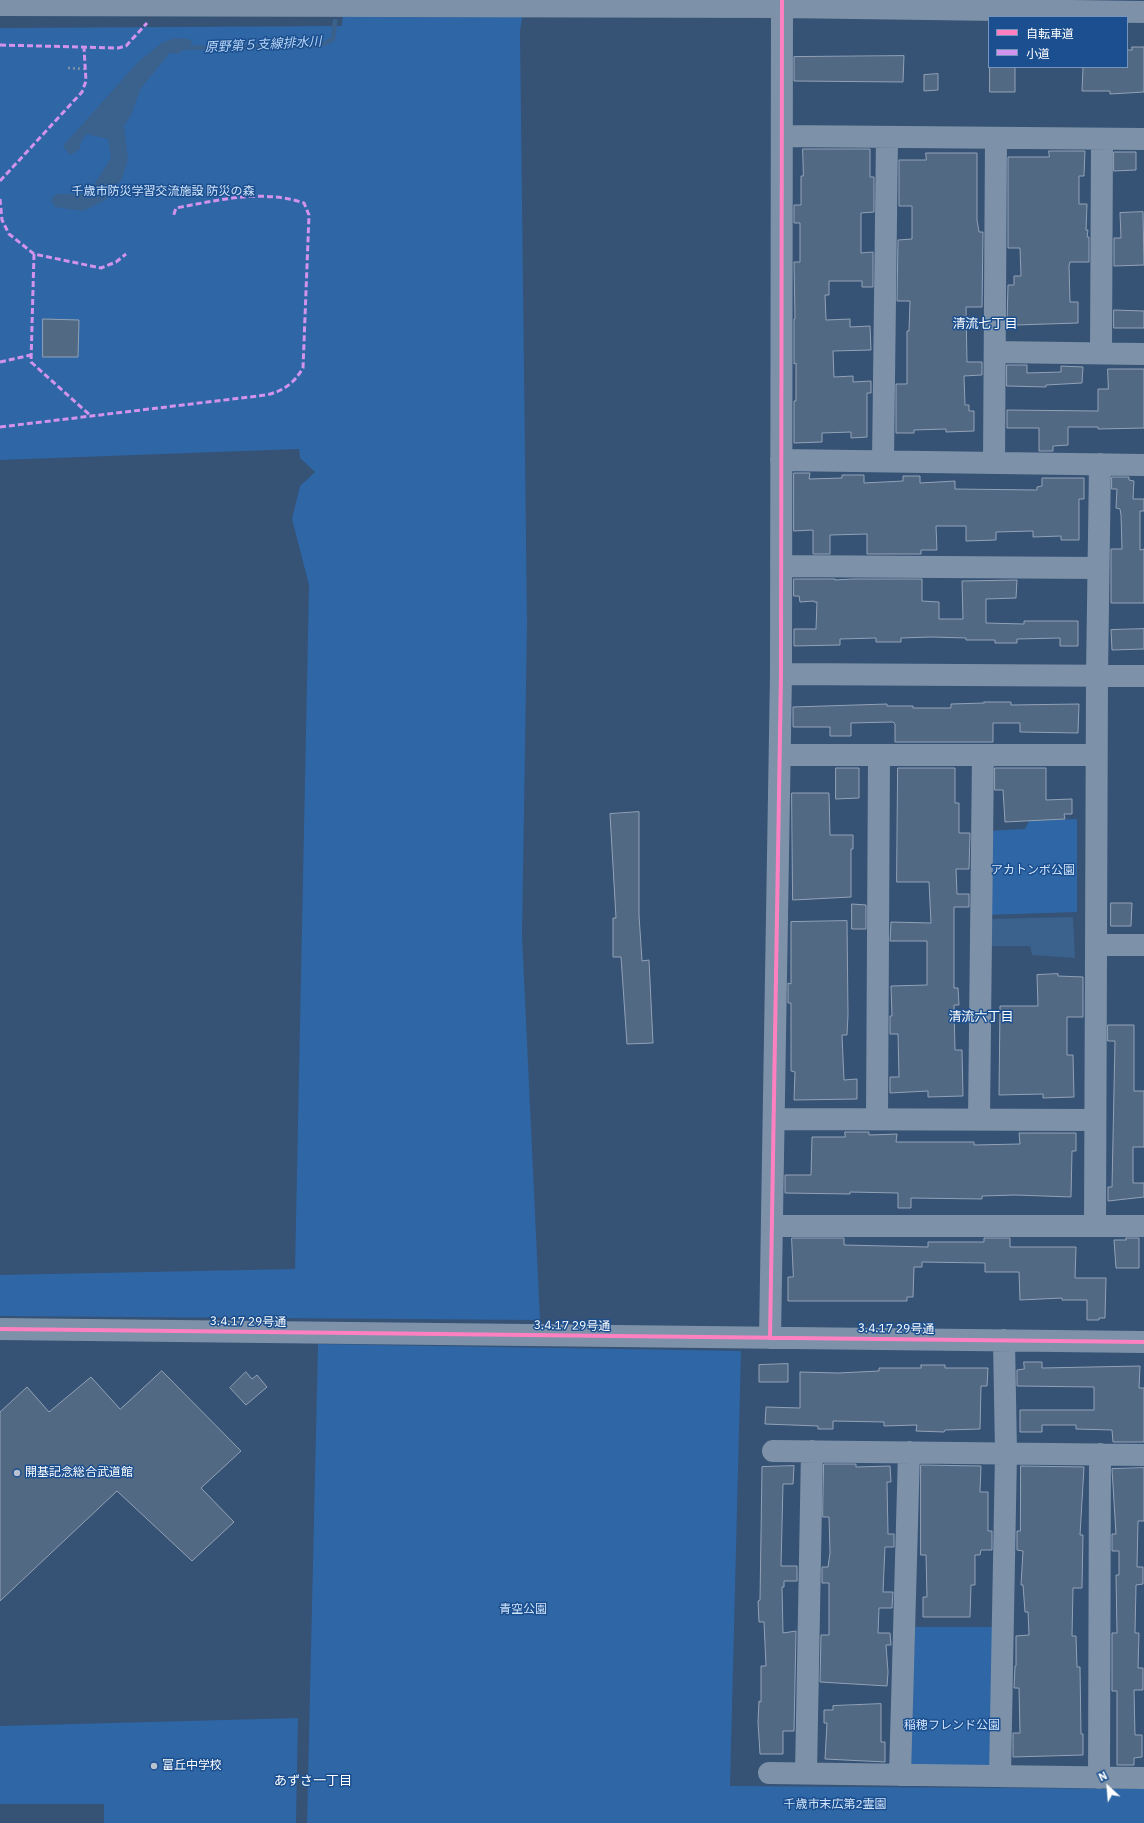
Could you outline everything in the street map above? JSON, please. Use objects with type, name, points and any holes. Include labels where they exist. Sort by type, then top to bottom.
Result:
[{"type":"street","points":[[770,1338],[781,674],[782,3]]},
{"type":"street","points":[[0,5],[782,3],[1144,12]]},
{"type":"street","points":[[782,136],[1144,139]]},
{"type":"street","points":[[883,461],[887,137]]},
{"type":"street","points":[[994,463],[996,138]]},
{"type":"street","points":[[1101,353],[1102,139]]},
{"type":"street","points":[[995,352],[1144,354]]},
{"type":"street","points":[[781,460],[1144,465]]},
{"type":"street","points":[[1095,1226],[1096,675],[1100,464]]},
{"type":"street","points":[[781,566],[1098,568]]},
{"type":"street","points":[[781,674],[1144,676]]},
{"type":"street","points":[[780,755],[1096,755]]},
{"type":"street","points":[[877,1119],[879,755]]},
{"type":"street","points":[[979,1120],[983,755]]},
{"type":"street","points":[[1096,944],[1144,945]]},
{"type":"street","points":[[774,1119],[1095,1120]]},
{"type":"street","points":[[772,1226],[1144,1226]]},
{"type":"street","name":"3.4.17 29号通","points":[[0,1329],[1144,1342]]},
{"type":"street","points":[[1000,1776],[1006,1453],[1004,1340]]},
{"type":"street","points":[[773,1451],[1144,1455]]},
{"type":"street","points":[[806,1773],[812,1451]]},
{"type":"street","points":[[900,1775],[909,1452]]},
{"type":"street","points":[[1099,1778],[1100,1454]]},
{"type":"street","points":[[769,1773],[1144,1778]]},
{"type":"path","points":[[68,68],[85,69]]},
{"type":"green space","name":"千歳市防災学習交流施設 防災の森","points":[[344,0],[525,0],[520,31],[527,623],[522,935],[540,1320],[0,1316],[0,1275],[295,1269],[309,585],[292,519],[300,486],[315,472],[300,458],[299,449],[0,460],[0,28],[342,26]]},
{"type":"green space","name":"アカトンボ公園","points":[[1077,819],[1077,912],[987,915],[987,831],[1025,829],[1029,821]]},
{"type":"green space","name":"青空公園","points":[[318,1344],[741,1351],[730,1786],[1144,1789],[1144,1823],[307,1823]]},
{"type":"green space","name":"稲穂フレンド公園","points":[[915,1627],[995,1627],[992,1769],[910,1766]]},
{"type":"green space","name":"富丘中学校","points":[[298,1718],[296,1823],[104,1823],[104,1804],[0,1804],[0,1726]]},
{"type":"shaded area","points":[[175,38],[189,39],[193,43],[178,54],[170,53],[141,88],[131,115],[124,126],[128,159],[122,179],[105,200],[83,211],[55,207],[51,200],[56,194],[82,194],[92,188],[111,158],[108,139],[87,134],[81,141],[80,149],[70,155],[63,146],[139,61],[163,42]]},
{"type":"shaded area","points":[[1073,917],[1075,958],[1032,955],[1030,946],[988,946],[989,919]]},
{"type":"building","points":[[1132,47],[1144,47],[1144,92],[1110,94],[1110,91],[1082,91],[1083,68],[1128,68],[1128,50],[1132,50]]},
{"type":"building","points":[[904,56],[903,82],[794,81],[794,57]]},
{"type":"building","points":[[990,68],[1015,68],[1015,92],[990,92]]},
{"type":"building","points":[[938,74],[938,90],[924,91],[924,75]]},
{"type":"building","points":[[803,149],[870,149],[870,177],[874,177],[874,212],[861,213],[861,253],[873,252],[873,287],[862,287],[862,281],[829,281],[829,295],[825,295],[826,320],[850,319],[850,327],[870,326],[871,350],[833,351],[834,377],[853,376],[853,382],[871,381],[871,393],[867,393],[867,437],[851,438],[851,432],[822,433],[822,442],[794,443],[796,363],[794,364],[794,262],[800,262],[800,223],[794,223],[794,205],[801,205]]},
{"type":"building","points":[[1049,151],[1085,151],[1084,176],[1079,176],[1079,204],[1087,204],[1086,230],[1088,230],[1087,237],[1089,237],[1089,262],[1070,262],[1069,266],[1070,302],[1078,302],[1078,323],[1016,325],[1016,322],[1007,322],[1008,285],[1014,285],[1014,276],[1021,276],[1020,248],[1008,248],[1008,157],[1049,157]]},
{"type":"building","points":[[1114,152],[1136,152],[1136,170],[1114,171]]},
{"type":"building","points":[[926,153],[977,153],[977,220],[979,232],[983,232],[982,307],[966,307],[967,362],[982,362],[982,375],[964,376],[965,405],[969,405],[969,411],[974,411],[974,431],[946,432],[946,429],[914,430],[914,433],[896,433],[896,384],[907,384],[907,331],[909,331],[910,301],[897,301],[898,240],[912,239],[912,206],[899,206],[899,160],[926,160]]},
{"type":"building","points":[[1143,212],[1144,265],[1114,266],[1114,238],[1121,238],[1120,213]]},
{"type":"building","points":[[1114,310],[1144,311],[1144,328],[1114,328]]},
{"type":"building","points":[[43,319],[79,320],[78,357],[43,357]]},
{"type":"building","points":[[1007,365],[1027,365],[1027,373],[1061,372],[1061,366],[1083,367],[1082,383],[1046,385],[1046,387],[1007,386]]},
{"type":"building","points":[[1108,369],[1144,369],[1144,428],[1098,429],[1098,427],[1068,427],[1068,445],[1053,446],[1053,451],[1039,451],[1039,428],[1007,428],[1007,410],[1098,411],[1098,389],[1108,389]]},
{"type":"building","points":[[794,473],[810,473],[809,479],[842,478],[842,475],[864,475],[864,483],[903,481],[903,476],[920,476],[920,483],[955,481],[955,489],[1037,490],[1037,487],[1042,486],[1042,478],[1084,478],[1084,499],[1079,499],[1079,540],[1061,540],[1061,536],[1033,537],[1033,531],[996,532],[996,540],[966,541],[966,526],[936,526],[937,550],[921,550],[921,554],[867,554],[867,534],[830,535],[830,554],[813,554],[813,530],[794,531]]},
{"type":"building","points":[[1112,477],[1129,477],[1129,480],[1134,481],[1133,499],[1144,499],[1144,511],[1140,511],[1140,550],[1144,549],[1144,603],[1111,603],[1111,549],[1122,549],[1121,515],[1120,509],[1116,508],[1117,489],[1112,489]]},
{"type":"building","points":[[794,579],[922,579],[922,601],[939,602],[939,619],[963,619],[962,581],[1017,580],[1016,598],[986,599],[986,623],[1024,624],[1024,621],[1078,621],[1078,646],[1060,646],[1060,638],[1017,639],[1017,643],[995,643],[995,640],[966,640],[966,638],[931,637],[901,638],[901,642],[876,642],[876,638],[840,639],[840,645],[794,646],[794,629],[816,629],[817,602],[800,602],[799,596],[794,596]]},
{"type":"building","points":[[1144,629],[1144,649],[1112,650],[1111,630]]},
{"type":"building","points":[[1011,702],[1011,705],[1079,704],[1078,733],[1020,732],[1020,723],[993,723],[993,742],[895,742],[895,724],[893,722],[851,723],[851,736],[830,736],[830,727],[793,727],[793,707],[887,704],[887,706],[913,706],[913,708],[951,708],[951,704]]},
{"type":"building","points":[[836,768],[859,768],[859,798],[836,799]]},
{"type":"building","points":[[898,768],[955,768],[955,803],[959,803],[959,833],[970,833],[969,869],[956,869],[957,894],[969,894],[969,907],[954,907],[954,988],[958,988],[959,1005],[954,1005],[955,1050],[962,1050],[963,1096],[928,1097],[928,1091],[890,1093],[890,1077],[899,1077],[898,1034],[890,1034],[890,1016],[892,1016],[891,986],[927,985],[927,941],[890,941],[891,922],[931,923],[929,882],[897,882]]},
{"type":"building","points":[[995,768],[1046,768],[1046,800],[1072,799],[1072,814],[1064,814],[1065,819],[1005,822],[1003,790],[995,790]]},
{"type":"building","points":[[792,793],[829,793],[830,835],[853,835],[853,849],[851,849],[851,897],[793,900]]},
{"type":"building","points":[[639,812],[639,915],[642,961],[649,960],[653,1043],[627,1044],[621,957],[613,957],[613,918],[616,918],[610,814]]},
{"type":"building","points":[[1111,903],[1132,903],[1131,926],[1111,926]]},
{"type":"building","points":[[852,904],[866,905],[866,929],[852,929]]},
{"type":"building","points":[[847,921],[848,1015],[847,1035],[842,1035],[844,1080],[857,1079],[857,1099],[794,1100],[795,1072],[791,1071],[791,1003],[788,1003],[788,983],[791,984],[791,922]]},
{"type":"building","points":[[1058,974],[1058,976],[1083,977],[1083,1017],[1067,1017],[1067,1055],[1073,1055],[1074,1097],[1043,1098],[1043,1094],[999,1095],[1000,1006],[1038,1006],[1037,975]]},
{"type":"building","points":[[1108,1025],[1134,1025],[1134,1091],[1144,1091],[1144,1147],[1133,1147],[1133,1183],[1144,1183],[1144,1197],[1108,1201],[1108,1187],[1112,1187],[1115,1041],[1108,1041]]},
{"type":"building","points":[[845,1132],[869,1132],[869,1135],[897,1134],[896,1142],[974,1142],[974,1145],[1020,1144],[1019,1133],[1076,1133],[1076,1151],[1072,1151],[1071,1197],[1015,1195],[982,1196],[982,1199],[911,1198],[911,1208],[898,1208],[898,1193],[785,1193],[785,1175],[811,1175],[812,1137],[845,1137]]},
{"type":"building","points":[[792,1238],[844,1238],[844,1245],[928,1247],[928,1242],[984,1242],[984,1238],[1010,1238],[1010,1247],[1076,1247],[1075,1278],[1106,1278],[1105,1318],[1099,1318],[1099,1320],[1087,1320],[1087,1300],[1062,1300],[1062,1298],[1020,1300],[1019,1272],[985,1272],[985,1263],[922,1262],[922,1267],[914,1267],[913,1297],[907,1297],[907,1301],[788,1301],[788,1277],[793,1277]]},
{"type":"building","points":[[1126,1238],[1139,1238],[1139,1268],[1116,1268],[1114,1240],[1126,1240]]},
{"type":"building","points":[[1024,1362],[1042,1362],[1042,1368],[1140,1366],[1139,1388],[1144,1388],[1144,1442],[1113,1442],[1112,1430],[1076,1429],[1076,1425],[1042,1425],[1042,1432],[1020,1432],[1020,1410],[1094,1410],[1094,1387],[1017,1386],[1017,1370],[1024,1369]]},
{"type":"building","points":[[788,1364],[788,1382],[759,1382],[759,1365]]},
{"type":"building","points":[[921,1365],[945,1365],[945,1368],[988,1368],[987,1386],[981,1386],[980,1429],[945,1430],[944,1432],[916,1431],[917,1425],[884,1426],[884,1422],[833,1421],[833,1429],[818,1429],[818,1426],[765,1424],[766,1407],[800,1408],[800,1372],[838,1373],[879,1371],[879,1368],[921,1368]]},
{"type":"building","points":[[162,1371],[241,1451],[201,1488],[234,1522],[192,1561],[117,1491],[0,1601],[0,1412],[27,1387],[49,1412],[91,1377],[120,1409]]},
{"type":"building","points":[[246,1372],[252,1379],[257,1375],[267,1387],[246,1405],[230,1388]]},
{"type":"building","points":[[824,1464],[856,1464],[856,1467],[890,1466],[891,1482],[887,1482],[888,1534],[894,1534],[894,1547],[885,1547],[883,1592],[893,1592],[892,1608],[879,1608],[878,1633],[890,1633],[891,1645],[886,1645],[888,1672],[887,1686],[820,1682],[821,1635],[829,1635],[829,1583],[822,1583],[822,1567],[828,1567],[830,1553],[829,1517],[823,1517]]},
{"type":"building","points":[[921,1465],[981,1466],[980,1492],[988,1492],[988,1531],[992,1531],[992,1550],[981,1550],[980,1555],[975,1555],[975,1585],[971,1585],[970,1617],[923,1617],[923,1597],[927,1597],[926,1555],[921,1555]]},
{"type":"building","points":[[794,1466],[793,1484],[783,1484],[781,1566],[797,1566],[797,1581],[784,1581],[784,1587],[782,1587],[783,1633],[796,1631],[794,1731],[783,1731],[783,1754],[760,1754],[758,1722],[759,1701],[761,1702],[761,1666],[766,1666],[764,1622],[759,1622],[758,1601],[760,1600],[762,1467]]},
{"type":"building","points":[[1021,1466],[1084,1467],[1080,1535],[1083,1535],[1082,1588],[1073,1588],[1072,1636],[1076,1636],[1077,1667],[1080,1667],[1081,1734],[1083,1734],[1083,1755],[1013,1757],[1013,1733],[1020,1733],[1019,1688],[1014,1688],[1016,1636],[1029,1635],[1028,1612],[1025,1612],[1023,1585],[1021,1585],[1023,1551],[1017,1550],[1017,1531],[1020,1531]]},
{"type":"building","points":[[1144,1468],[1144,1521],[1138,1521],[1137,1567],[1143,1567],[1143,1584],[1136,1585],[1135,1633],[1139,1633],[1138,1668],[1143,1668],[1143,1690],[1134,1690],[1135,1735],[1142,1735],[1142,1757],[1134,1758],[1134,1765],[1117,1765],[1117,1691],[1112,1691],[1112,1633],[1117,1633],[1116,1575],[1119,1575],[1119,1551],[1112,1551],[1112,1534],[1116,1534],[1112,1469]]},
{"type":"building","points":[[881,1704],[881,1742],[885,1742],[885,1762],[825,1759],[827,1723],[824,1723],[824,1710],[833,1710],[833,1706]]},
{"type":"waterway","name":"原野第５支線排水川","points":[[182,48],[321,45],[333,39],[335,21]]},
{"type":"marked path","points":[[0,45],[118,48],[126,46],[147,23]]},
{"type":"marked path","points":[[0,181],[82,92],[86,81],[84,48]]},
{"type":"marked path","points":[[0,427],[266,395],[283,389],[296,378],[303,368],[309,215],[304,203],[272,197],[240,197],[176,208],[173,217]]},
{"type":"marked path","points":[[0,199],[2,220],[9,234],[34,254],[101,268],[116,262],[126,254]]},
{"type":"marked path","points":[[34,254],[31,362],[92,417]]},
{"type":"marked path","points":[[0,362],[31,355]]},
{"type":"cycle path","points":[[770,1338],[781,674],[782,0]]},
{"type":"cycle path","points":[[0,1329],[1144,1342]]},
{"type":"place","name":"開基記念総合武道館","points":[[17,1473]]},
{"type":"place","name":"富丘中学校","points":[[154,1766]]},
{"type":"district","name":"清流七丁目","points":[[985,324]]},
{"type":"district","name":"清流六丁目","points":[[981,1017]]},
{"type":"district","name":"あずさ一丁目","points":[[313,1781]]},
{"type":"park label","name":"千歳市末広第2霊園","points":[[835,1805]]}]
